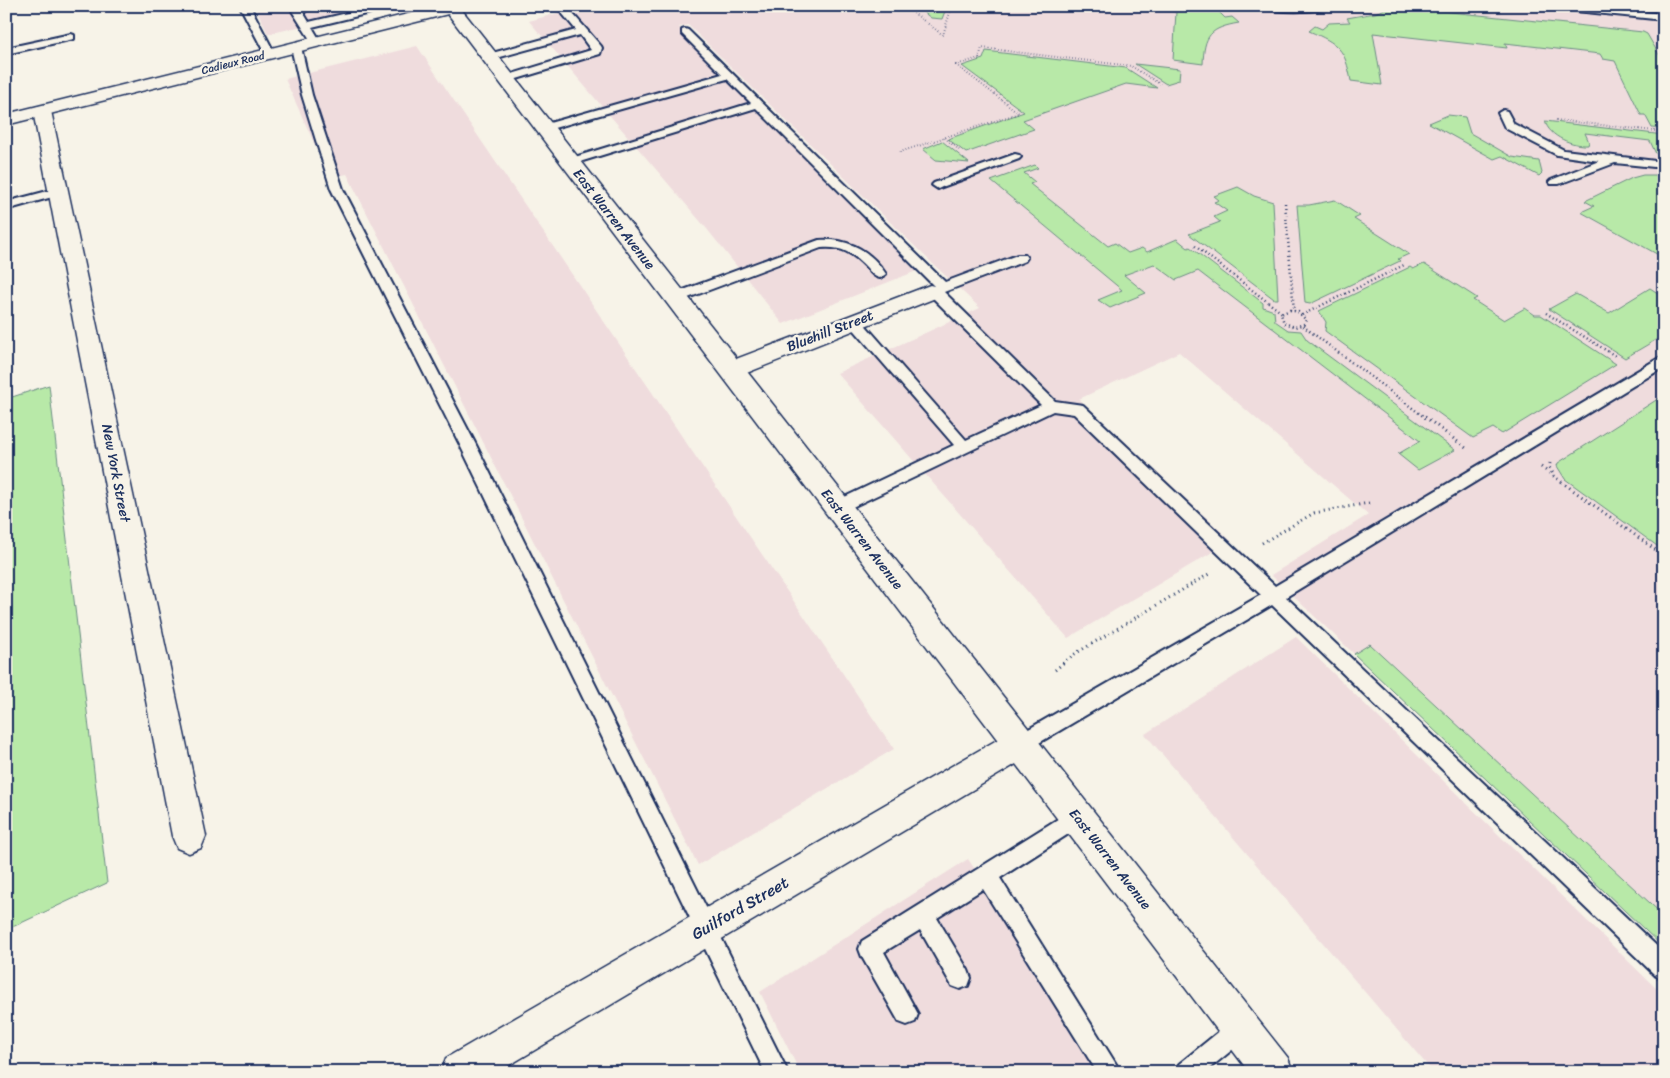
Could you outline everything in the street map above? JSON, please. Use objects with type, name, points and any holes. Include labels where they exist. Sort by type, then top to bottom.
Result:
[{"type":"street","name":"Cadieux Road","points":[[6,120],[454,7]]},
{"type":"street","name":"East Warren Avenue","points":[[454,7],[489,57],[569,162],[1274,1072]]},
{"type":"street","name":"New York Street","points":[[42,111],[189,836]]},
{"type":"street","name":"Bluehill Street","points":[[730,370],[936,290]]},
{"type":"street","name":"Guilford Street","points":[[460,1072],[1020,744]]},
{"type":"lane","points":[[245,6],[270,54]]},
{"type":"lane","points":[[315,6],[297,11],[316,42]]},
{"type":"lane","points":[[506,79],[596,52],[597,48],[561,6]]},
{"type":"lane","points":[[1268,6],[1296,8],[1324,6]]},
{"type":"lane","points":[[1556,6],[1662,19]]},
{"type":"lane","points":[[1654,6],[1662,19]]},
{"type":"lane","points":[[306,26],[362,9],[379,26]]},
{"type":"lane","points":[[489,57],[582,31]]},
{"type":"lane","points":[[685,32],[758,104],[936,290],[1051,406]]},
{"type":"lane","points":[[6,51],[71,37]]},
{"type":"lane","points":[[296,47],[306,95],[337,189],[467,443],[777,1072]]},
{"type":"lane","points":[[543,128],[729,75]]},
{"type":"lane","points":[[569,162],[758,104]]},
{"type":"lane","points":[[1503,113],[1509,126],[1561,153],[1664,165]]},
{"type":"lane","points":[[938,185],[1015,157]]},
{"type":"lane","points":[[1555,182],[1614,159]]},
{"type":"lane","points":[[6,206],[59,192]]},
{"type":"lane","points":[[675,298],[819,244],[834,242],[847,244],[880,274]]},
{"type":"lane","points":[[936,290],[1021,258]]},
{"type":"lane","points":[[855,322],[964,447]]},
{"type":"lane","points":[[1020,744],[1275,596],[1664,360]]},
{"type":"lane","points":[[838,507],[1051,406],[1078,409],[1664,968]]},
{"type":"lane","points":[[907,1014],[870,949],[1076,817]]},
{"type":"lane","points":[[986,875],[1110,1072]]},
{"type":"lane","points":[[923,915],[960,978]]},
{"type":"lane","points":[[1188,1072],[1240,1029]]},
{"type":"path","points":[[904,6],[943,35],[952,6]]},
{"type":"path","points":[[900,152],[1019,112],[956,65],[979,58],[982,48],[1131,66],[1160,84]]},
{"type":"path","points":[[1548,118],[1664,132]]},
{"type":"path","points":[[1285,204],[1294,311]]},
{"type":"path","points":[[1195,246],[1282,313],[1294,311],[1302,314],[1306,320],[1302,326]]},
{"type":"path","points":[[1302,314],[1404,266]]},
{"type":"path","points":[[1282,313],[1282,320],[1287,325],[1302,326],[1468,449]]},
{"type":"path","points":[[1546,313],[1642,373]]},
{"type":"shaded area","points":[[255,6],[380,6],[380,8],[268,34]]},
{"type":"shaded area","points":[[584,6],[1664,6],[1664,948],[1271,575],[1368,515],[1179,352],[1079,399],[1231,541],[1068,638],[837,373],[980,308],[688,25],[679,27],[919,270],[783,324],[707,229],[529,21]]},
{"type":"shaded area","points":[[417,46],[894,749],[698,865],[347,174],[330,178],[285,79]]},
{"type":"shaded area","points":[[1296,637],[1664,996],[1664,1072],[1433,1072],[1145,734]]},
{"type":"shaded area","points":[[968,859],[1111,1072],[800,1072],[760,992]]},
{"type":"green space","points":[[915,6],[947,6],[942,19],[931,18]]},
{"type":"green space","points":[[1126,6],[1203,6],[1217,10],[1225,18],[1232,17],[1239,23],[1221,27],[1210,34],[1205,46],[1203,64],[1173,60],[1176,12]]},
{"type":"green space","points":[[1392,6],[1643,32],[1647,34],[1664,63],[1664,129],[1652,128],[1645,115],[1641,115],[1615,61],[1603,59],[1600,54],[1505,43],[1507,48],[1373,33],[1382,85],[1351,81],[1346,62],[1339,49],[1334,44],[1309,31],[1315,26],[1322,29],[1329,23],[1350,22],[1347,18],[1375,13]]},
{"type":"green space","points":[[986,51],[1126,68],[1157,88],[1126,84],[1023,120],[1034,129],[966,153],[948,139],[1024,112],[962,66],[983,59]]},
{"type":"green space","points":[[1135,64],[1180,69],[1179,80],[1166,84]]},
{"type":"green space","points":[[1448,115],[1465,117],[1470,133],[1512,157],[1539,161],[1542,173],[1539,176],[1502,156],[1494,159],[1429,123]]},
{"type":"green space","points":[[1545,121],[1664,135],[1664,157],[1656,154],[1650,141],[1585,133],[1589,142],[1588,145],[1569,142],[1551,132]]},
{"type":"green space","points":[[942,141],[969,163],[936,160],[923,149]]},
{"type":"green space","points":[[1035,165],[1038,168],[1024,173],[1035,182],[1030,184],[1108,246],[1115,243],[1128,253],[1142,248],[1147,252],[1177,239],[1263,303],[1263,307],[1274,311],[1275,321],[1288,330],[1301,331],[1307,340],[1455,450],[1418,470],[1398,454],[1420,441],[1198,271],[1176,280],[1154,264],[1124,275],[1146,293],[1110,308],[1098,300],[1122,290],[991,181]]},
{"type":"green space","points":[[1643,175],[1664,175],[1664,258],[1581,212],[1594,206],[1585,201],[1632,178]]},
{"type":"green space","points":[[1238,187],[1254,196],[1273,202],[1278,299],[1274,299],[1189,234],[1220,222],[1214,217],[1227,211],[1214,202],[1219,200],[1214,196]]},
{"type":"green space","points":[[1335,200],[1360,216],[1354,219],[1409,254],[1398,259],[1400,261],[1310,304],[1305,303],[1297,205],[1309,205]]},
{"type":"green space","points":[[1424,264],[1477,298],[1473,300],[1504,320],[1525,308],[1535,315],[1541,315],[1616,364],[1502,434],[1493,428],[1473,438],[1325,331],[1326,322],[1319,311],[1410,267],[1413,269]]},
{"type":"green space","points":[[1650,288],[1664,297],[1664,335],[1625,358],[1549,309],[1576,294],[1609,313]]},
{"type":"green space","points":[[49,385],[107,883],[6,930],[6,399]]},
{"type":"green space","points":[[1664,395],[1664,551],[1565,479],[1557,466],[1558,463]]},
{"type":"green space","points":[[1370,644],[1664,916],[1664,948],[1354,654]]}]
